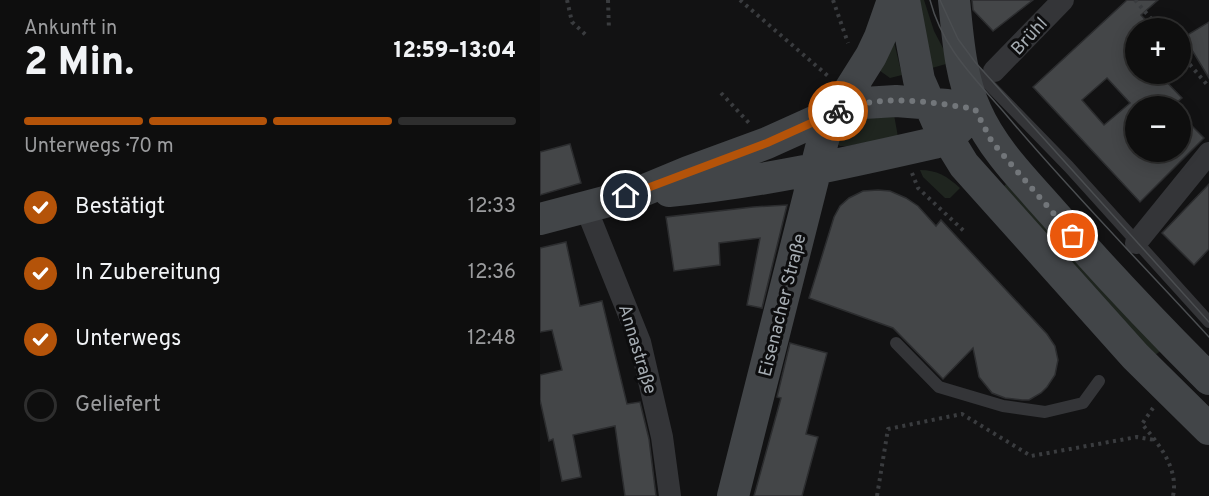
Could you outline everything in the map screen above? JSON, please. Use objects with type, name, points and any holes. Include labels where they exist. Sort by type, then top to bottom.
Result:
[{"type":"main road","points":[[831,114],[865,66],[880,37],[894,0]]},
{"type":"main road","points":[[904,0],[916,69],[928,103],[947,139],[971,174],[1168,390],[1209,429]]},
{"type":"main road","points":[[954,0],[962,69],[975,109],[991,140],[1102,268],[1209,379]]},
{"type":"main road","points":[[540,219],[635,194],[767,143],[831,114],[864,103],[896,100],[975,109]]},
{"type":"main road","points":[[635,194],[718,187],[934,143],[947,139],[960,128],[975,109]]},
{"type":"main road","name":"Eisenacher Straße","points":[[733,496],[815,169],[831,114]]},
{"type":"street","name":"Brühl","points":[[994,71],[1063,0]]},
{"type":"street","points":[[1136,243],[1209,153]]},
{"type":"street","name":"Annastraße","points":[[586,208],[640,342],[662,437],[670,496]]},
{"type":"lane","points":[[959,48],[970,65],[1069,167],[1209,322]]},
{"type":"lane","points":[[896,343],[939,387],[1003,406],[1045,412],[1083,403],[1099,381]]},
{"type":"path","points":[[567,0],[572,22],[587,36]]},
{"type":"path","points":[[608,0],[609,30]]},
{"type":"path","points":[[740,0],[835,83]]},
{"type":"path","points":[[833,0],[852,58],[865,66]]},
{"type":"path","points":[[1135,0],[1150,18]]},
{"type":"path","points":[[1191,66],[1209,87]]},
{"type":"path","points":[[721,93],[746,119]]},
{"type":"path","points":[[909,167],[918,188],[965,232]]},
{"type":"path","points":[[1168,390],[1142,424],[1162,448],[1172,473],[1175,489],[1173,496]]},
{"type":"path","points":[[877,496],[888,429],[962,414],[1031,456],[1137,437],[1155,440]]},
{"type":"shaded area","points":[[916,0],[924,0],[934,31],[945,52],[946,64],[932,68]]},
{"type":"shaded area","points":[[894,42],[902,75],[890,78],[876,68]]},
{"type":"shaded area","points":[[893,109],[898,137],[847,146],[840,146],[836,143],[838,129],[847,121]]},
{"type":"shaded area","points":[[920,170],[941,174],[960,188],[950,198],[945,198],[923,177]]},
{"type":"shaded area","points":[[1006,184],[1130,320],[1164,348],[1153,357],[1000,190]]},
{"type":"building","points":[[972,0],[1033,0],[993,31],[973,10]]},
{"type":"building","points":[[1127,0],[1158,0],[1141,15],[1144,18],[1125,18],[1125,84],[1169,84],[1180,96],[1125,98],[1107,78],[1082,100],[1104,125],[1125,107],[1125,162],[1180,162],[1140,202],[1033,87]]},
{"type":"building","points":[[1209,22],[1209,78],[1191,48],[1191,33]]},
{"type":"building","points":[[1191,125],[1204,138],[1191,151]]},
{"type":"building","points":[[570,144],[581,183],[540,195],[540,152]]},
{"type":"building","points":[[1209,184],[1209,249],[1194,265],[1162,233]]},
{"type":"building","points":[[863,191],[890,191],[906,198],[918,206],[936,226],[941,220],[1047,334],[1055,346],[1058,360],[1055,375],[1041,393],[1029,400],[1022,400],[1005,398],[992,393],[979,377],[973,348],[943,379],[893,328],[809,298],[834,217],[840,206]]},
{"type":"building","points":[[787,205],[762,308],[747,305],[760,238],[719,243],[720,265],[674,271],[666,217]]},
{"type":"building","points":[[566,242],[580,306],[602,301],[627,404],[640,402],[649,439],[656,496],[625,496],[615,426],[573,435],[581,477],[562,481],[553,439],[549,441],[540,400],[540,375],[562,370],[552,330],[540,332],[540,248]]},
{"type":"building","points":[[790,343],[827,353],[806,434],[818,437],[802,496],[754,496],[781,398],[777,397]]},
{"type":"tram line","points":[[930,0],[943,34],[962,63],[1057,173],[1209,337]]},
{"type":"tram line","points":[[940,0],[958,39],[975,62],[1209,322]]},
{"type":"way so far","points":[[838,111],[864,103],[896,100],[975,109],[991,140],[1073,236]]},
{"type":"route","points":[[626,196],[767,143],[838,111]]}]
